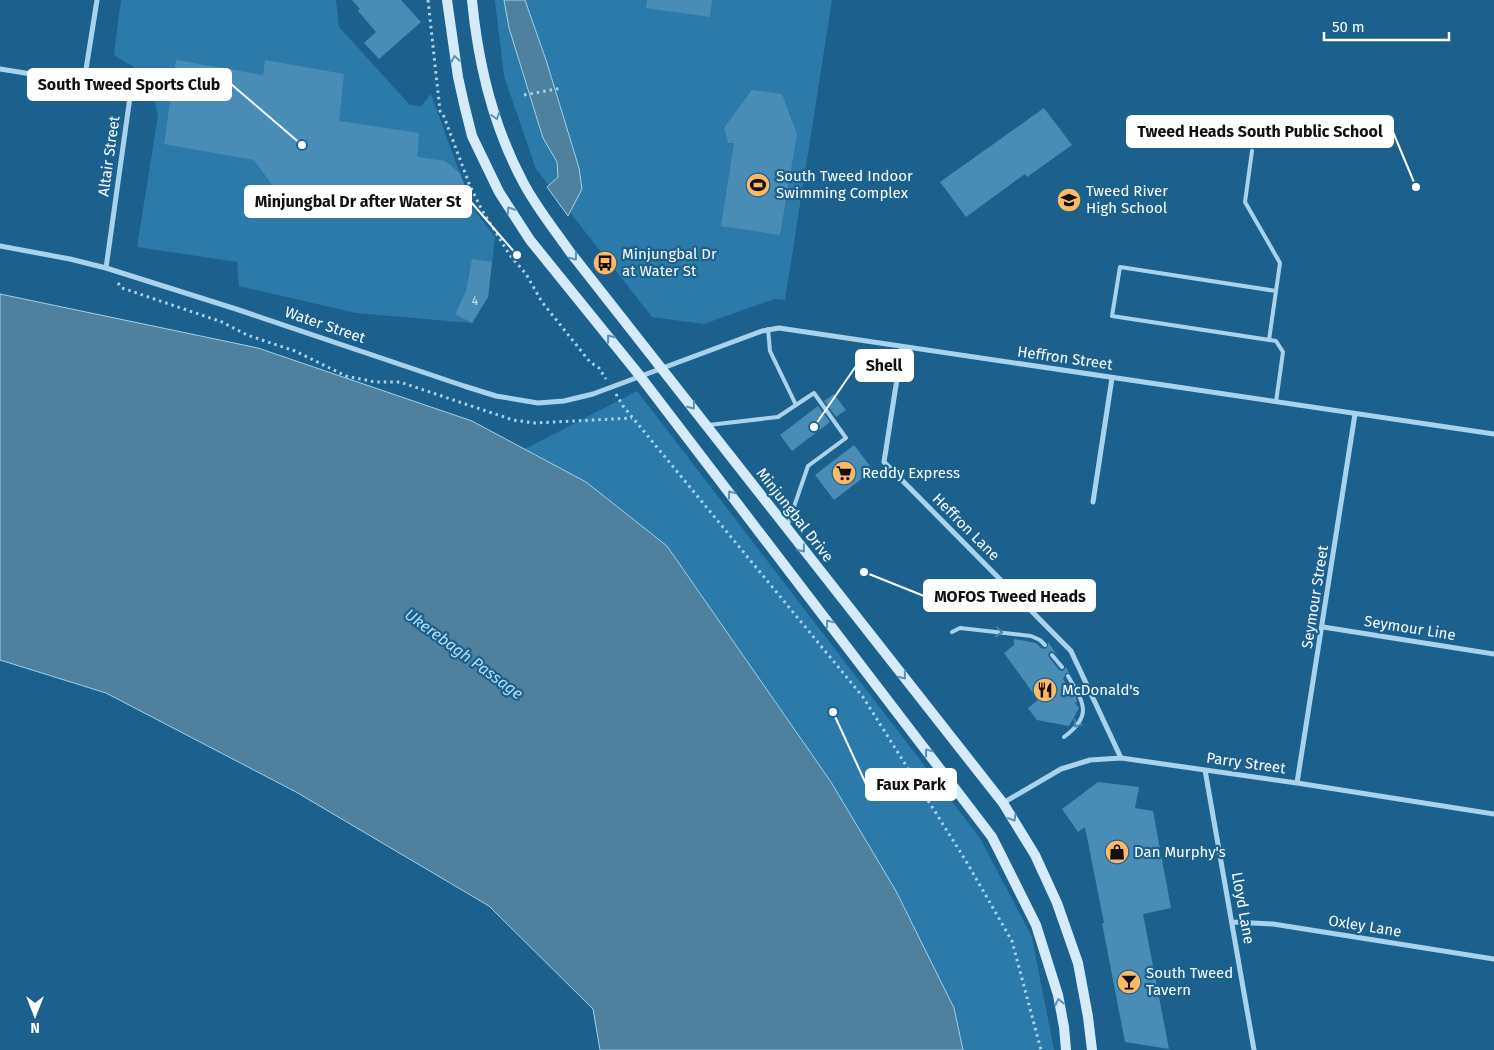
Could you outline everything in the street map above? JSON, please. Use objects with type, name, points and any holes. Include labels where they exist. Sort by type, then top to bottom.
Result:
[{"type":"main road","points":[[446,0],[458,77],[472,136],[499,192],[530,240],[640,376],[992,836],[1036,925],[1058,995],[1066,1050]]},
{"type":"main road","name":"Minjungbal Drive","points":[[472,0],[481,63],[495,115],[523,183],[536,205],[570,252],[1003,803],[1035,855],[1058,903],[1078,964],[1092,1050]]},
{"type":"street","points":[[84,82],[97,0]]},
{"type":"street","name":"Altair Street","points":[[0,69],[131,90],[106,268]]},
{"type":"street","name":"Water Street","points":[[0,246],[106,268],[236,309],[496,396],[538,403],[564,401],[612,387],[640,376]]},
{"type":"street","name":"Heffron Street","points":[[640,376],[768,329],[793,329],[902,347],[1494,434]]},
{"type":"street","name":"Heffron Lane","points":[[902,347],[884,462],[1071,650],[1121,758]]},
{"type":"street","points":[[1094,502],[1112,378]]},
{"type":"street","name":"Seymour Street","points":[[1297,783],[1323,628],[1355,414]]},
{"type":"street","name":"Seymour Line","points":[[1323,628],[1494,654]]},
{"type":"street","name":"Parry Street","points":[[1003,803],[1061,769],[1090,760],[1121,758],[1494,814]]},
{"type":"street","name":"Lloyd Lane","points":[[1206,770],[1254,1050]]},
{"type":"street","name":"Oxley Lane","points":[[1233,922],[1272,924],[1494,959]]},
{"type":"lane","points":[[1252,152],[1245,202],[1280,263],[1269,340]]},
{"type":"lane","points":[[1276,291],[1120,267],[1112,316],[1276,341],[1283,352],[1276,402]]},
{"type":"lane","points":[[768,329],[770,351],[796,405]]},
{"type":"lane","points":[[706,425],[778,417],[814,393],[846,438],[808,466],[787,529]]},
{"type":"lane","points":[[952,632],[960,628],[1031,636],[1040,640],[1045,645]]},
{"type":"lane","points":[[1052,655],[1062,667]]},
{"type":"lane","points":[[1064,737],[1074,729],[1084,713],[1082,701],[1068,676]]},
{"type":"path","points":[[428,0],[440,111],[443,114],[470,186],[482,210],[509,254],[526,274],[542,302],[590,362],[599,368],[633,418],[863,697],[966,861],[1012,941],[1041,1050]]},
{"type":"path","points":[[524,96],[562,88]]},
{"type":"path","points":[[106,268],[122,288],[222,322],[247,336],[283,346],[333,370],[361,380],[400,382],[513,420],[535,423],[633,418]]},
{"type":"shaded area","points":[[121,0],[336,0],[339,27],[410,105],[421,106],[431,94],[472,207],[495,237],[488,297],[472,323],[356,313],[239,286],[237,262],[137,247],[158,116],[150,81],[140,71],[114,55]]},
{"type":"shaded area","points":[[495,0],[832,0],[785,300],[774,299],[704,324],[652,317],[536,169],[504,76]]},
{"type":"shaded area","points":[[637,391],[980,838],[1032,937],[1054,1050],[963,1050],[954,1008],[831,782],[667,546],[586,482],[525,449]]},
{"type":"water","points":[[504,0],[525,0],[547,63],[579,168],[582,189],[568,216],[547,187],[558,177],[557,162],[543,138],[509,28]]},
{"type":"water","name":"Ukerebagh Passage","points":[[0,294],[258,348],[472,421],[586,482],[667,546],[831,782],[896,891],[954,1008],[963,1050],[600,1050],[593,1009],[489,906],[296,792],[106,693],[0,660]]},
{"type":"building","points":[[352,0],[401,0],[421,22],[379,59],[364,43],[376,32],[358,11],[360,9]]},
{"type":"building","points":[[647,0],[712,0],[710,17],[646,8]]},
{"type":"building","points":[[176,60],[263,75],[265,60],[344,74],[339,121],[419,133],[417,157],[445,161],[460,173],[471,203],[454,209],[440,207],[439,210],[273,186],[254,160],[164,144]]},
{"type":"building","name":"South Tweed Indoor Swimming Complex","points":[[752,90],[782,94],[797,134],[780,235],[721,226],[734,143],[728,143],[724,128]]},
{"type":"building","points":[[1044,108],[1072,145],[1027,177],[1025,174],[966,217],[940,182]]},
{"type":"building","points":[[472,259],[492,262],[488,297],[472,323],[455,314],[466,292]]},
{"type":"building","points":[[834,394],[846,410],[836,417],[824,401]]},
{"type":"building","points":[[818,406],[830,422],[792,451],[780,435]]},
{"type":"building","name":"Reddy Express","points":[[854,445],[873,470],[834,500],[815,475]]},
{"type":"building","points":[[1014,639],[1036,643],[1045,649],[1048,646],[1048,642],[1058,656],[1051,651],[1048,654],[1049,657],[1059,670],[1063,671],[1066,667],[1069,673],[1066,673],[1063,679],[1076,697],[1077,702],[1075,703],[1079,708],[1069,726],[1037,720],[1028,708],[1038,700],[1004,653],[1014,645]]},
{"type":"building","points":[[1098,782],[1139,787],[1135,808],[1153,811],[1171,908],[1143,914],[1169,1049],[1125,1042],[1085,827],[1078,832],[1062,809]]},
{"type":"place","name":"South Tweed Sports Club","points":[[302,145]]},
{"type":"place","name":"South Tweed Indoor Swimming Complex","points":[[758,185]]},
{"type":"place","name":"Tweed Heads South Public School","points":[[1416,187]]},
{"type":"place","name":"Tweed River High School","points":[[1069,200]]},
{"type":"place","name":"Minjungbal Dr after Water St","points":[[517,255]]},
{"type":"place","name":"Minjungbal Dr at Water St","points":[[605,263]]},
{"type":"place","name":"Shell","points":[[814,427]]},
{"type":"place","name":"Reddy Express","points":[[844,473]]},
{"type":"place","name":"MOFOS Tweed Heads","points":[[864,572]]},
{"type":"place","name":"McDonald's","points":[[1045,690]]},
{"type":"place","name":"Faux Park","points":[[833,712]]},
{"type":"place","name":"Dan Murphy's","points":[[1117,852]]},
{"type":"place","name":"South Tweed Tavern","points":[[1129,982]]}]
